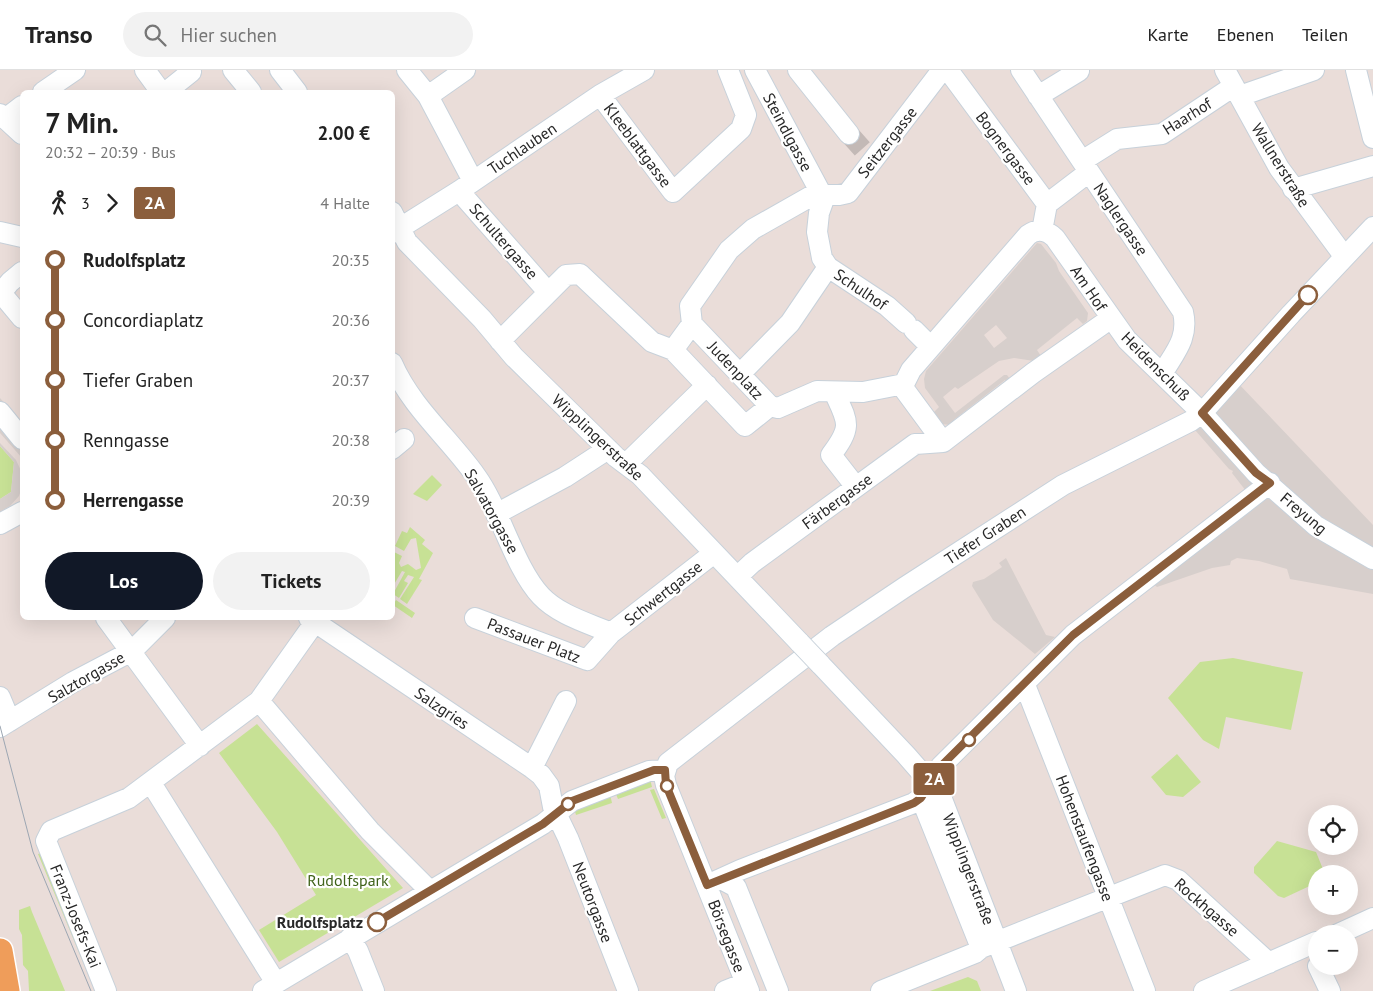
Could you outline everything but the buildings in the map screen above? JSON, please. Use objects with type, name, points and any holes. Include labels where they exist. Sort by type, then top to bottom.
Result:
[{"type":"main road","points":[[0,952],[7,991]]},
{"type":"street","points":[[46,90],[75,70]]},
{"type":"street","points":[[145,70],[159,90]]},
{"type":"street","points":[[233,70],[249,90]]},
{"type":"street","name":"Schultergasse","points":[[407,70],[428,96],[466,186],[548,292]]},
{"type":"street","points":[[428,96],[465,70]]},
{"type":"street","name":"Tuchlauben","points":[[395,224],[466,186],[600,95],[644,70]]},
{"type":"street","name":"Kleeblattgasse","points":[[600,95],[673,192],[741,129],[746,115],[728,70]]},
{"type":"street","name":"Steindlgasse","points":[[755,70],[821,194]]},
{"type":"street","points":[[798,70],[849,134]]},
{"type":"street","name":"Seitzergasse","points":[[692,324],[690,306],[729,250],[753,229],[812,195],[839,195],[848,192],[942,70]]},
{"type":"street","name":"Bognergasse","points":[[948,70],[1047,204]]},
{"type":"street","name":"Naglergasse","points":[[1021,70],[1183,312],[1186,323],[1184,338],[1162,374]]},
{"type":"street","points":[[1038,96],[1079,70]]},
{"type":"street","name":"Haarhof","points":[[1047,204],[1117,139],[1162,134],[1233,84],[1314,70]]},
{"type":"street","points":[[1356,70],[1373,138]]},
{"type":"street","points":[[168,90],[191,72]]},
{"type":"street","name":"Wallnerstraße","points":[[1233,84],[1293,190],[1344,256]]},
{"type":"street","points":[[20,107],[2,116],[20,132]]},
{"type":"street","points":[[1293,190],[1373,166]]},
{"type":"street","name":"Schulhof","points":[[821,194],[824,199],[819,212],[817,232],[822,258],[828,267],[888,306],[932,347]]},
{"type":"street","points":[[943,442],[906,394],[904,384],[910,370],[1028,235],[1035,231],[1042,231],[1047,204]]},
{"type":"street","name":"Wipplingerstraße","points":[[395,224],[407,242],[482,318],[500,341],[608,449],[640,476],[820,664],[926,791],[940,794],[989,945],[1016,991]]},
{"type":"street","name":"Tiefer Graben","points":[[665,770],[670,761],[832,636],[1062,485],[1191,421],[1202,413],[1344,256],[1373,228]]},
{"type":"street","name":"Am Hof","points":[[943,442],[1033,373],[1110,319],[1055,238],[1042,231]]},
{"type":"street","points":[[0,232],[20,237]]},
{"type":"street","points":[[740,374],[790,323],[828,267]]},
{"type":"street","points":[[20,274],[1,293],[20,316]]},
{"type":"street","name":"Judenplatz","points":[[548,292],[566,275],[580,274],[652,342],[673,350],[745,426],[770,406],[692,324]]},
{"type":"street","points":[[500,341],[548,292]]},
{"type":"street","name":"Heidenschuß","points":[[1110,319],[1127,340],[1202,413]]},
{"type":"street","points":[[673,350],[692,324]]},
{"type":"street","name":"Salvatorgasse","points":[[395,370],[432,424],[477,476],[525,571],[543,598],[557,609],[611,633]]},
{"type":"street","points":[[770,406],[778,408],[817,391],[863,392],[904,384]]},
{"type":"street","points":[[626,464],[707,385]]},
{"type":"street","points":[[834,392],[848,421],[843,439],[831,455],[856,487]]},
{"type":"street","points":[[0,412],[20,437]]},
{"type":"street","name":"Freyung","points":[[1202,413],[1256,473],[1270,483],[1316,526],[1373,559]]},
{"type":"street","name":"Färbergasse","points":[[737,577],[752,563],[914,444],[943,442]]},
{"type":"street","points":[[496,514],[565,477],[608,449]]},
{"type":"street","points":[[714,882],[914,803],[926,791],[941,766],[1025,685],[1073,635],[1270,483]]},
{"type":"street","points":[[0,524],[20,513]]},
{"type":"street","name":"Schwertgasse","points":[[611,633],[714,553]]},
{"type":"street","name":"Passauer Platz","points":[[474,618],[587,660],[611,633]]},
{"type":"street","points":[[108,620],[132,650],[200,746]]},
{"type":"street","name":"Salztorgasse","points":[[5,724],[73,682],[132,650],[163,620]]},
{"type":"street","points":[[312,620],[259,701],[151,783],[269,987],[543,824],[572,801],[640,774],[654,770],[665,770]]},
{"type":"street","name":"Salzgries","points":[[314,620],[532,768],[546,781],[556,813]]},
{"type":"street","name":"Hohenstaufengasse","points":[[1025,685],[1145,991]]},
{"type":"street","points":[[0,697],[5,724]]},
{"type":"street","points":[[259,701],[370,831],[430,891]]},
{"type":"street","points":[[532,768],[566,701]]},
{"type":"street","name":"Börsegasse","points":[[665,770],[666,785],[714,882],[747,987]]},
{"type":"street","name":"Franz-Josefs-Kai","points":[[106,991],[46,841],[51,831],[129,798],[151,783]]},
{"type":"street","name":"Neutorgasse","points":[[556,813],[628,991]]},
{"type":"street","name":"Rockhgasse","points":[[881,991],[1160,876],[1170,875],[1269,963]]},
{"type":"street","name":"Börsegasse","points":[[714,882],[736,887],[778,991]]},
{"type":"street","points":[[1358,925],[1373,918]]},
{"type":"street","points":[[350,938],[358,951],[374,991]]},
{"type":"street","points":[[1204,991],[1269,963],[1308,952]]},
{"type":"street","points":[[1322,975],[1330,991]]},
{"type":"street","points":[[725,991],[747,987]]},
{"type":"green space","points":[[0,446],[14,462],[11,492],[0,499]]},
{"type":"green space","points":[[432,475],[442,485],[427,501],[413,494]]},
{"type":"green space","points":[[410,527],[425,540],[422,544],[433,553],[419,579],[422,580],[407,604],[400,599],[414,577],[408,575],[404,581],[408,583],[399,598],[395,595],[395,590],[405,572],[402,571],[395,583],[395,552],[402,556],[399,563],[401,567],[408,564],[416,570],[421,568],[416,538],[411,539],[404,551],[395,546],[402,531],[407,533]]},
{"type":"green space","points":[[396,600],[415,613],[412,618],[395,606]]},
{"type":"green space","points":[[1233,658],[1303,672],[1291,730],[1226,717],[1219,749],[1203,740],[1168,698],[1200,662]]},
{"type":"green space","name":"Rudolfspark","points":[[257,724],[403,888],[279,962],[259,930],[316,895],[277,832],[219,753]]},
{"type":"green space","points":[[1177,754],[1201,782],[1183,797],[1166,795],[1151,777]]},
{"type":"green space","points":[[650,779],[652,787],[618,799],[615,792]]},
{"type":"green space","points":[[654,789],[666,818],[662,819],[650,790]]},
{"type":"green space","points":[[610,794],[612,803],[576,815],[574,808]]},
{"type":"green space","points":[[1277,841],[1308,850],[1308,855],[1317,855],[1321,865],[1308,865],[1308,887],[1284,898],[1278,896],[1254,873],[1254,867]]},
{"type":"green space","points":[[44,852],[101,991],[95,991],[38,854]]},
{"type":"green space","points":[[30,906],[65,991],[29,991],[28,971],[23,965],[19,910]]},
{"type":"green space","points":[[968,977],[977,981],[981,991],[930,991]]},
{"type":"shaded area","points":[[1037,243],[1041,244],[1056,263],[1059,271],[1088,313],[1087,321],[1083,324],[1077,318],[1037,350],[1041,356],[1034,361],[1014,358],[999,361],[958,389],[955,387],[943,397],[955,413],[1004,375],[1007,375],[1010,379],[1006,382],[1005,380],[955,419],[951,425],[942,424],[933,413],[939,407],[925,388],[924,379],[926,371]],"holes":[[[996,325],[1007,338],[994,348],[984,335]]]},
{"type":"shaded area","points":[[1236,381],[1373,525],[1373,594],[1290,579],[1287,569],[1259,561],[1237,558],[1231,561],[1230,565],[1212,568],[1157,587],[1152,583],[1246,491],[1232,473],[1233,471],[1229,469],[1195,430]]},
{"type":"shaded area","points":[[0,398],[20,421],[20,456],[0,433]]},
{"type":"shaded area","points":[[0,443],[16,460],[20,469],[20,493],[10,506],[0,512],[0,499],[11,492],[14,462],[0,446]]},
{"type":"shaded area","points":[[1006,558],[1046,635],[1055,637],[1035,654],[993,620],[972,586],[973,582],[984,579],[1002,567],[999,563]]},
{"type":"tunnel","points":[[849,134],[873,161]]},
{"type":"tram line","points":[[0,726],[33,852],[91,991]]},
{"type":"bus line","name":"2A","points":[[377,922],[548,821],[572,801],[640,774],[658,769],[665,770],[666,785],[707,885],[740,870],[914,803],[921,798],[932,783],[941,766],[1025,685],[1073,635],[1270,483],[1256,473],[1202,413],[1308,295]]},
{"type":"place","name":"Rudolfsplatz","points":[[377,922]]}]
